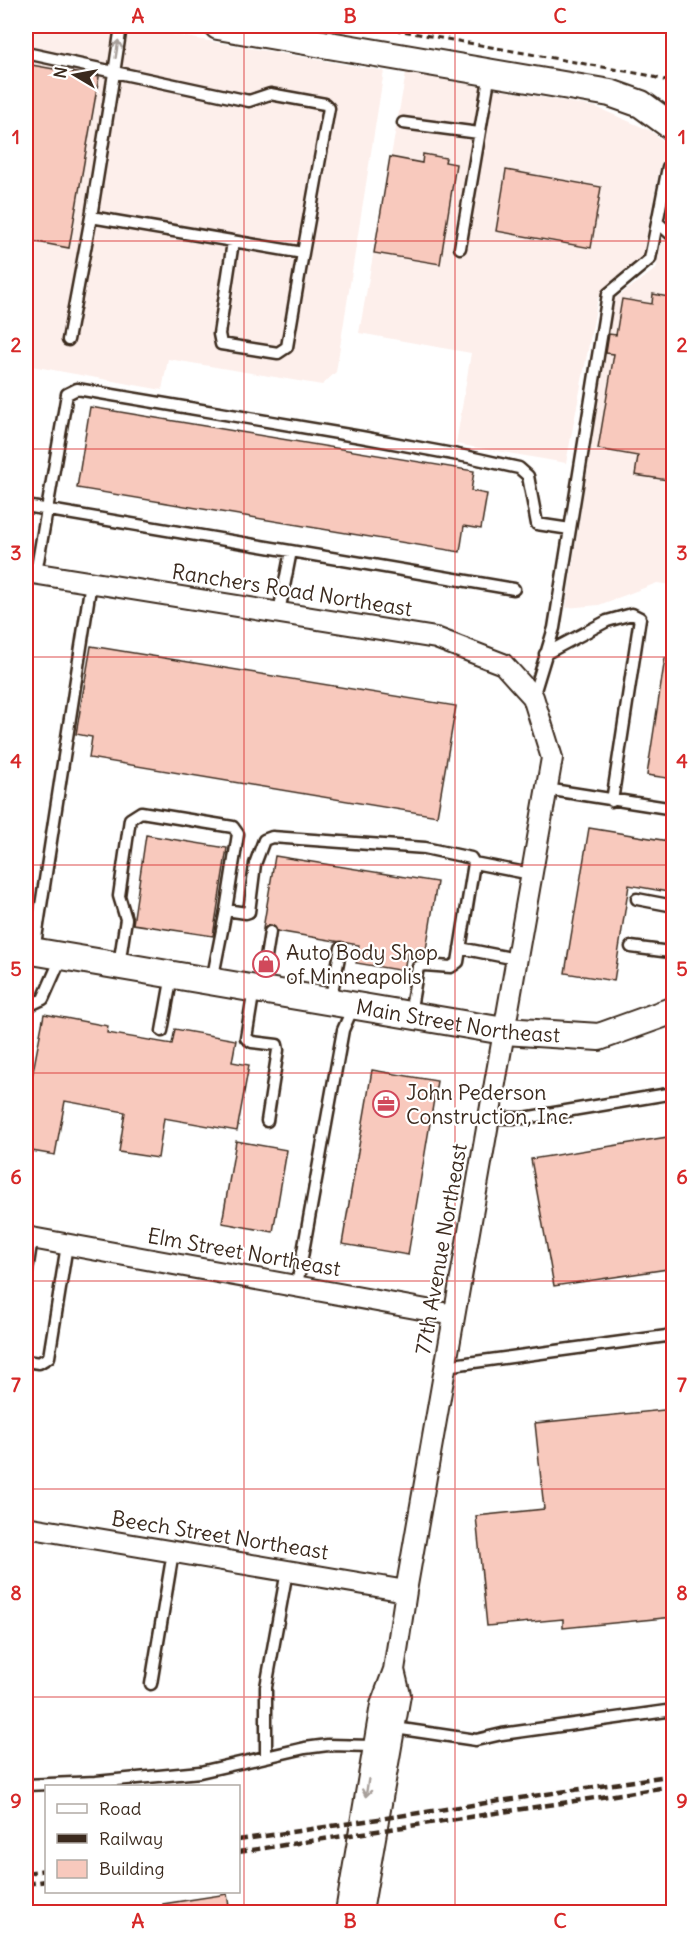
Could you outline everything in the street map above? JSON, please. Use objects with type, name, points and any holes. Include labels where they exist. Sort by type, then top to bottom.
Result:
[{"type":"street","points":[[218,26],[610,93],[641,104],[674,128]]},
{"type":"street","name":"Ranchers Road Northeast","points":[[31,572],[436,638],[503,664],[533,697]]},
{"type":"street","name":"77th Avenue Northeast","points":[[346,1912],[373,1746],[381,1706],[394,1670],[406,1590],[552,758],[533,697]]},
{"type":"street","name":"Main Street Northeast","points":[[30,951],[504,1030],[599,1038],[674,1010]]},
{"type":"street","name":"Elm Street Northeast","points":[[29,1238],[454,1315]]},
{"type":"street","name":"Beech Street Northeast","points":[[26,1527],[406,1590]]},
{"type":"street","name":"77th Avenue Northeast","points":[[362,1912],[400,1695],[394,1670]]},
{"type":"lane","points":[[68,340],[91,217],[121,26]]},
{"type":"lane","points":[[26,52],[249,101],[270,94],[326,104],[329,108],[287,346],[278,353],[221,344],[219,334],[233,242]]},
{"type":"lane","points":[[460,248],[490,72]]},
{"type":"lane","points":[[403,123],[479,133]]},
{"type":"lane","points":[[533,697],[554,628],[608,294],[650,259],[668,167],[674,162]]},
{"type":"lane","points":[[91,217],[303,254]]},
{"type":"lane","points":[[657,222],[674,237]]},
{"type":"lane","points":[[31,572],[46,510],[67,394],[77,389],[350,435],[519,468],[528,476],[537,524],[570,529]]},
{"type":"lane","points":[[26,506],[514,590]]},
{"type":"lane","points":[[279,612],[291,551]]},
{"type":"lane","points":[[30,951],[91,582]]},
{"type":"lane","points":[[545,654],[607,621],[632,614],[640,618],[612,801]]},
{"type":"lane","points":[[546,789],[674,809]]},
{"type":"lane","points":[[119,966],[126,919],[118,896],[130,819],[141,812],[233,827],[238,834],[212,981]]},
{"type":"lane","points":[[226,910],[249,912],[255,864],[264,840],[272,837],[425,848],[471,858],[474,863],[458,962],[451,967],[424,965],[418,967],[410,1014]]},
{"type":"lane","points":[[474,863],[531,874]]},
{"type":"lane","points":[[638,899],[674,906]]},
{"type":"lane","points":[[267,1121],[277,1045],[252,1042],[246,1038],[270,932]]},
{"type":"lane","points":[[631,946],[670,952],[674,955]]},
{"type":"lane","points":[[297,1285],[343,1030],[341,948]]},
{"type":"lane","points":[[460,948],[516,959]]},
{"type":"lane","points":[[26,1007],[43,999],[62,956]]},
{"type":"lane","points":[[162,1031],[172,975]]},
{"type":"lane","points":[[488,1118],[524,1118],[674,1093]]},
{"type":"lane","points":[[26,1277],[29,1238]]},
{"type":"lane","points":[[26,1361],[39,1363],[49,1357],[67,1245]]},
{"type":"lane","points":[[445,1366],[674,1335]]},
{"type":"lane","points":[[151,1684],[173,1552]]},
{"type":"lane","points":[[266,1757],[266,1687],[288,1571]]},
{"type":"lane","points":[[395,1728],[476,1740],[502,1734],[674,1710]]},
{"type":"lane","points":[[26,1785],[96,1782],[201,1772],[328,1745],[373,1746]]},
{"type":"path","points":[[374,26],[647,75],[674,83]]},
{"type":"shaded area","points":[[26,26],[122,26],[384,71],[336,372],[322,385],[168,359],[162,390],[26,365]]},
{"type":"shaded area","points":[[406,73],[596,107],[651,131],[673,149],[660,165],[642,258],[598,298],[566,463],[456,444],[471,353],[359,333]]},
{"type":"shaded area","points":[[673,192],[673,585],[657,583],[599,605],[566,608],[613,300],[656,269]]},
{"type":"building","points":[[26,64],[99,77],[69,248],[26,240]]},
{"type":"building","points":[[423,154],[446,158],[445,162],[456,164],[440,264],[374,253],[390,157],[422,163]]},
{"type":"building","points":[[506,170],[601,187],[591,248],[496,231]]},
{"type":"building","points":[[653,294],[674,298],[674,481],[635,475],[638,456],[598,449],[614,354],[606,353],[609,334],[616,335],[622,299],[652,304]]},
{"type":"building","points":[[90,407],[474,471],[471,491],[487,494],[481,529],[464,526],[460,552],[77,488]]},
{"type":"building","points":[[91,646],[456,706],[437,816],[89,758],[92,737],[76,734]]},
{"type":"building","points":[[665,658],[674,658],[674,779],[647,775]]},
{"type":"building","points":[[589,828],[674,842],[674,893],[629,885],[614,981],[565,973]]},
{"type":"building","points":[[146,835],[227,848],[213,936],[133,924]]},
{"type":"building","points":[[275,856],[437,882],[425,956],[407,953],[404,971],[356,963],[359,945],[277,931],[271,925],[263,929]]},
{"type":"building","points":[[44,1014],[108,1026],[107,1033],[172,1044],[175,1029],[236,1040],[232,1062],[249,1065],[237,1131],[164,1118],[158,1158],[119,1152],[125,1112],[65,1101],[55,1155],[26,1150],[26,1108]]},
{"type":"building","points":[[372,1070],[437,1081],[408,1255],[342,1244]]},
{"type":"building","points":[[674,1136],[674,1268],[554,1286],[531,1159]]},
{"type":"building","points":[[236,1141],[287,1150],[273,1232],[222,1223]]},
{"type":"building","points":[[674,1409],[674,1617],[563,1628],[563,1619],[487,1626],[476,1516],[544,1509],[535,1423]]},
{"type":"building","points":[[227,1894],[230,1912],[163,1912],[163,1904]]},
{"type":"railway","points":[[240,1840],[674,1775]]},
{"type":"railway","points":[[240,1852],[674,1786]]},
{"type":"railway","points":[[26,1873],[45,1870]]},
{"type":"railway","points":[[26,1884],[45,1881]]},
{"type":"place","name":"Auto Body Shop of Minneapolis","points":[[266,964]]},
{"type":"place","name":"John Pederson Construction, Inc.","points":[[386,1104]]}]
